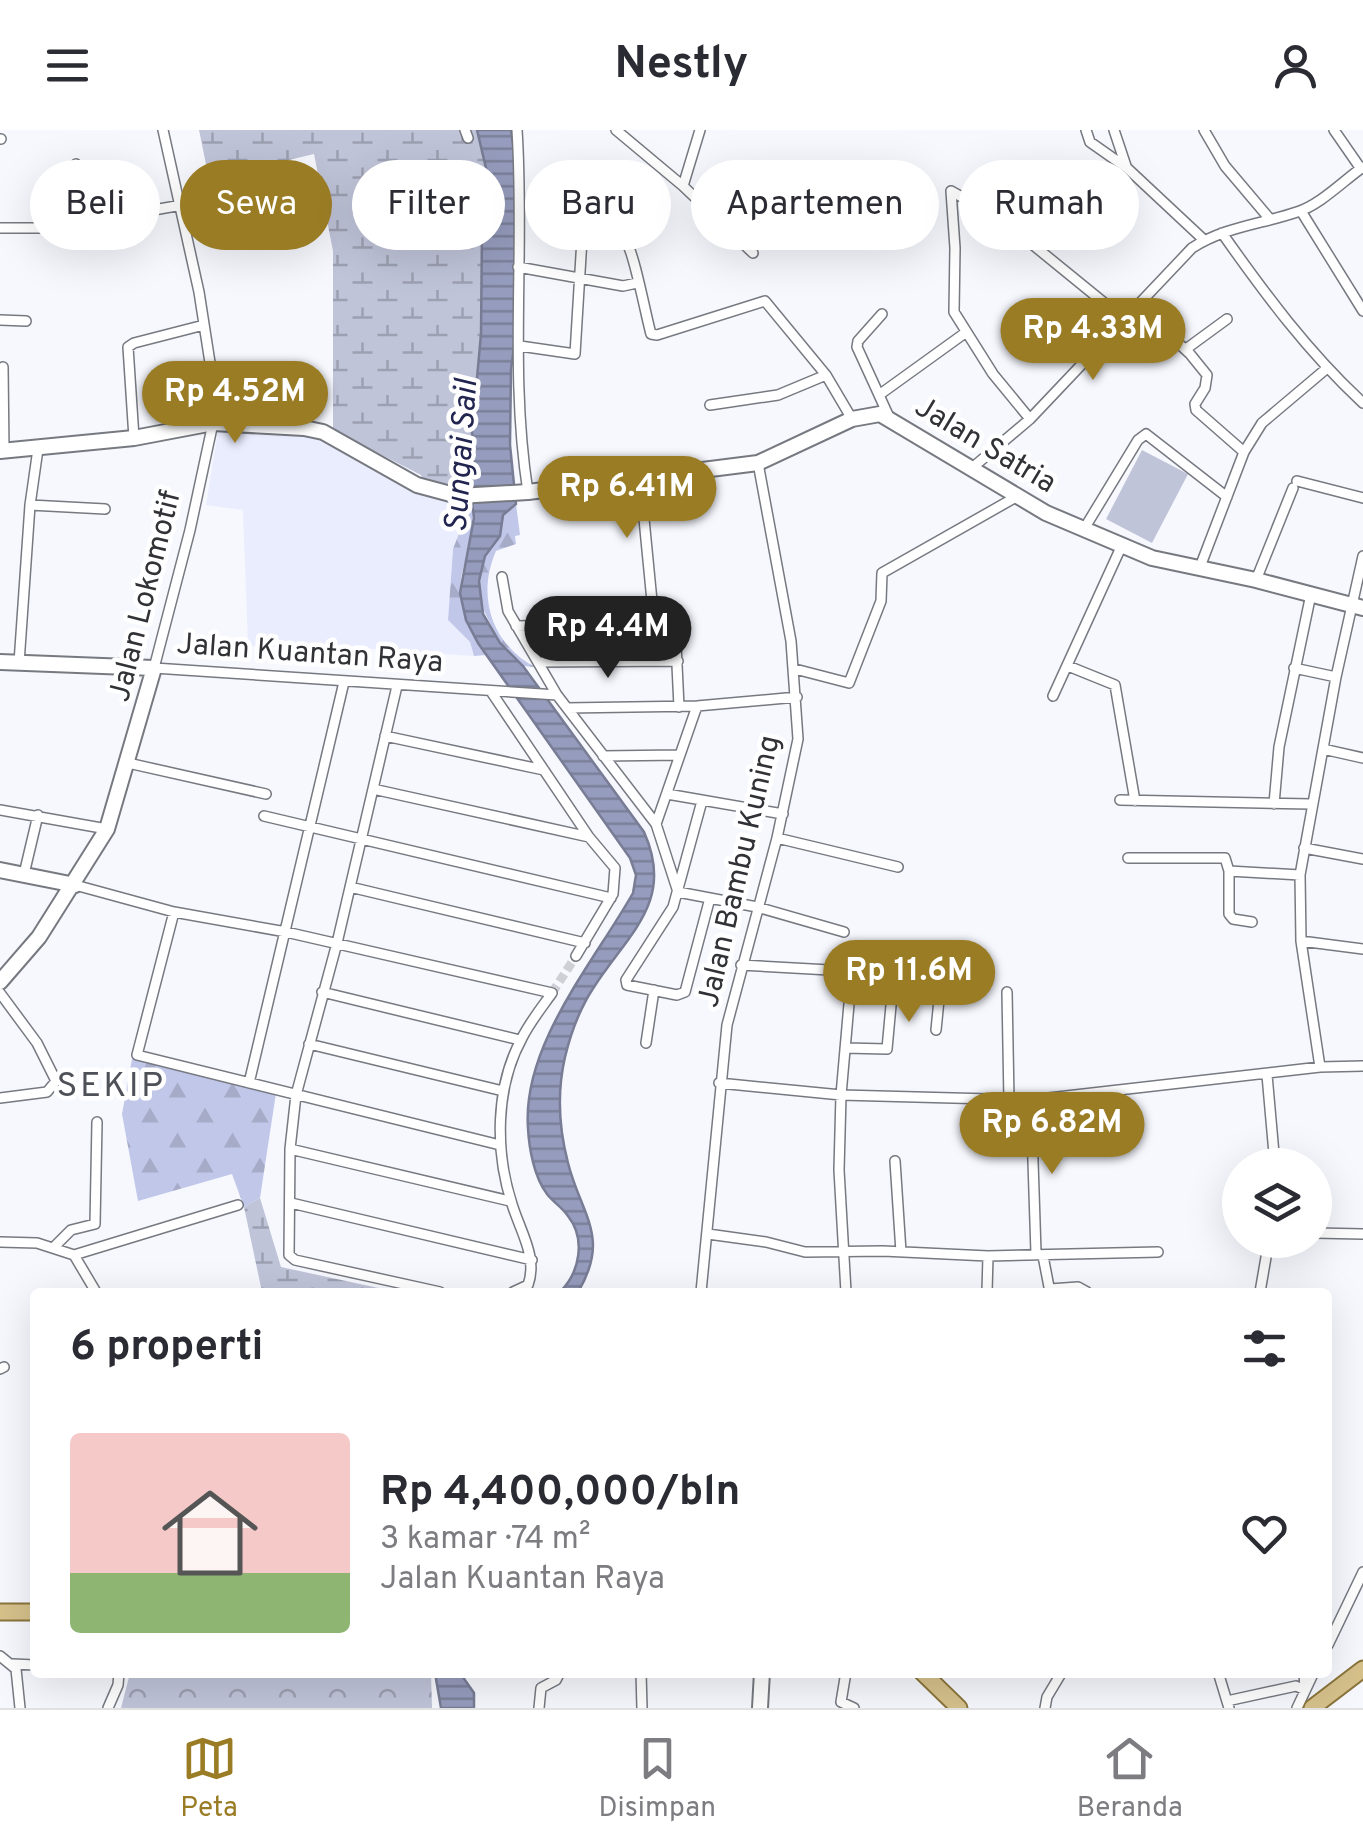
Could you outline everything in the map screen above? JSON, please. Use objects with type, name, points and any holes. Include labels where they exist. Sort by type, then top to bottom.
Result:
[{"type":"main road","points":[[0,1612],[30,1612]]},
{"type":"main road","points":[[1312,1708],[1363,1669]]},
{"type":"main road","points":[[928,1678],[959,1708]]},
{"type":"street","name":"Jalan Lokomotif","points":[[163,130],[180,197]]},
{"type":"street","points":[[518,130],[520,440],[524,493]]},
{"type":"street","points":[[616,130],[691,194]]},
{"type":"street","points":[[683,186],[700,130]]},
{"type":"street","points":[[1086,130],[1090,142],[1116,160]]},
{"type":"street","points":[[1114,130],[1124,160]]},
{"type":"street","points":[[1204,130],[1225,166],[1270,218]]},
{"type":"street","points":[[972,468],[1030,418],[1178,261],[1204,240],[1301,212],[1362,168],[1334,130]]},
{"type":"street","points":[[1139,179],[1204,240]]},
{"type":"street","points":[[1030,418],[993,374],[954,312],[955,248],[950,191],[1000,218],[1124,319]]},
{"type":"street","points":[[1301,212],[1363,311]]},
{"type":"street","points":[[0,228],[30,228]]},
{"type":"street","points":[[1222,233],[1288,326],[1363,402]]},
{"type":"street","points":[[520,346],[576,354],[580,244],[586,237],[631,246],[637,283],[654,336],[761,301],[770,303],[826,375],[852,419]]},
{"type":"street","name":"Jalan Lokomotif","points":[[0,982],[20,962],[75,885],[107,829],[190,530],[212,423],[211,369],[190,250]]},
{"type":"street","points":[[749,250],[753,253]]},
{"type":"street","points":[[518,267],[623,286],[637,283]]},
{"type":"street","points":[[1136,304],[1207,375],[1196,410],[1244,452]]},
{"type":"street","points":[[882,314],[857,347],[889,417]]},
{"type":"street","points":[[1188,353],[1186,349],[1227,319]]},
{"type":"street","points":[[0,320],[26,320]]},
{"type":"street","points":[[134,438],[128,347],[204,326]]},
{"type":"street","points":[[879,394],[965,333]]},
{"type":"street","points":[[2,451],[4,367]]},
{"type":"street","points":[[1200,568],[1244,452],[1270,414],[1326,368]]},
{"type":"street","points":[[710,405],[778,395],[826,375]]},
{"type":"street","name":"Jalan Satria","points":[[2,451],[134,438],[212,423],[314,429],[417,485],[458,496],[524,493],[758,463],[871,414],[889,417],[1016,497],[1152,558],[1357,606]]},
{"type":"street","points":[[1084,529],[1138,440],[1146,434],[1227,497]]},
{"type":"street","points":[[18,662],[38,449]]},
{"type":"street","name":"Jalan Bambu Kuning","points":[[701,1288],[727,1025],[778,838],[798,739],[794,668],[758,463]]},
{"type":"street","points":[[640,478],[652,601]]},
{"type":"street","points":[[1256,580],[1294,484],[1363,498]]},
{"type":"street","points":[[794,668],[849,683],[881,602],[882,574],[1016,497]]},
{"type":"street","points":[[30,505],[105,509]]},
{"type":"street","points":[[1053,696],[1122,545]]},
{"type":"street","points":[[1320,1067],[1301,942],[1300,875],[1336,677],[1357,606],[1363,556]]},
{"type":"street","points":[[502,577],[504,598],[516,626],[554,695],[656,824],[678,892]]},
{"type":"street","points":[[1274,804],[1279,747],[1311,594]]},
{"type":"street","points":[[516,626],[673,622],[680,707]]},
{"type":"street","name":"Jalan Kuantan Raya","points":[[0,662],[154,668],[554,695]]},
{"type":"street","points":[[538,662],[678,662]]},
{"type":"street","points":[[1068,666],[1116,686],[1134,801]]},
{"type":"street","points":[[1294,668],[1336,677]]},
{"type":"street","points":[[248,1083],[344,682]]},
{"type":"street","points":[[397,686],[296,1095],[290,1149],[289,1254],[295,1260],[422,1288]]},
{"type":"street","points":[[492,693],[614,868],[616,886],[611,898],[576,956]]},
{"type":"street","points":[[567,708],[680,707],[797,697]]},
{"type":"street","points":[[656,824],[698,706]]},
{"type":"street","points":[[385,736],[544,770]]},
{"type":"street","points":[[1324,749],[1363,758]]},
{"type":"street","points":[[603,756],[680,756]]},
{"type":"street","points":[[128,763],[266,794]]},
{"type":"street","points":[[373,789],[589,837]]},
{"type":"street","points":[[667,794],[782,814]]},
{"type":"street","points":[[1120,800],[1311,804]]},
{"type":"street","points":[[702,801],[678,892],[661,929],[627,984],[681,995],[685,992],[710,898]]},
{"type":"street","points":[[0,810],[107,829]]},
{"type":"street","points":[[24,874],[38,814]]},
{"type":"street","points":[[264,816],[611,898]]},
{"type":"street","points":[[778,838],[898,868]]},
{"type":"street","points":[[1304,848],[1363,859]]},
{"type":"street","points":[[1128,858],[1224,858],[1229,871],[1228,914],[1233,919],[1252,922]]},
{"type":"street","points":[[0,870],[75,885],[174,912],[286,932],[552,992],[520,1040],[503,1090],[500,1144],[510,1200],[532,1260],[528,1285],[522,1288]]},
{"type":"street","points":[[1229,871],[1300,875]]},
{"type":"street","points":[[350,888],[584,943]]},
{"type":"street","points":[[678,892],[757,907],[844,932]]},
{"type":"street","points":[[174,912],[137,1054],[500,1144]]},
{"type":"street","points":[[1301,942],[1363,949]]},
{"type":"street","points":[[740,966],[938,976],[941,980],[936,1030]]},
{"type":"street","points":[[846,1288],[839,1170],[840,1096],[852,970]]},
{"type":"street","points":[[846,1048],[887,1049],[894,973]]},
{"type":"street","points":[[646,1042],[654,990]]},
{"type":"street","points":[[322,992],[520,1040]]},
{"type":"street","points":[[1007,992],[1009,1100]]},
{"type":"street","points":[[0,993],[36,1043],[56,1081],[47,1092],[0,1098]]},
{"type":"street","points":[[309,1044],[503,1090]]},
{"type":"street","points":[[719,1083],[840,1096],[1032,1100],[1320,1067],[1363,1066]]},
{"type":"street","points":[[1266,1075],[1273,1148]]},
{"type":"street","points":[[1032,1100],[1039,1254],[1049,1288]]},
{"type":"street","points":[[55,1246],[71,1230],[96,1224],[97,1122]]},
{"type":"street","points":[[290,1149],[510,1200]]},
{"type":"street","points":[[895,1162],[901,1252]]},
{"type":"street","points":[[291,1203],[532,1260]]},
{"type":"street","points":[[74,1254],[238,1205]]},
{"type":"street","points":[[1332,1233],[1363,1234]]},
{"type":"street","points":[[708,1234],[806,1252],[988,1256],[1158,1252]]},
{"type":"street","points":[[0,1242],[55,1246],[74,1254],[94,1288]]},
{"type":"street","points":[[987,1288],[988,1256]]},
{"type":"street","points":[[1261,1288],[1266,1258]]},
{"type":"street","points":[[1332,1636],[1363,1572]]},
{"type":"street","points":[[0,1656],[13,1664],[30,1665]]},
{"type":"street","points":[[13,1664],[18,1676],[20,1708]]},
{"type":"street","points":[[108,1708],[118,1678]]},
{"type":"street","points":[[538,1708],[541,1688],[557,1678]]},
{"type":"street","points":[[642,1678],[642,1708]]},
{"type":"street","points":[[760,1708],[762,1678]]},
{"type":"street","points":[[845,1678],[841,1702],[854,1708]]},
{"type":"street","points":[[1045,1708],[1058,1678]]},
{"type":"street","points":[[1220,1678],[1228,1704],[1296,1686],[1305,1690]]},
{"type":"street","points":[[1304,1678],[1305,1690]]},
{"type":"street","points":[[1297,1708],[1311,1678]]},
{"type":"shaded area","name":"Sungai Sail","points":[[477,130],[511,130],[515,158],[516,332],[511,369],[510,445],[516,504],[503,515],[500,536],[485,556],[479,581],[483,614],[500,643],[523,666],[644,832],[654,878],[644,915],[580,1012],[562,1070],[563,1137],[593,1241],[588,1273],[580,1288],[564,1288],[576,1265],[579,1245],[574,1225],[549,1197],[536,1171],[529,1136],[529,1097],[548,1035],[633,893],[636,875],[630,858],[478,643],[466,620],[460,593],[474,518],[469,477],[475,449],[472,433],[481,334],[482,250],[505,250],[505,160],[484,160]]},
{"type":"shaded area","points":[[227,427],[321,433],[362,461],[468,509],[453,549],[448,620],[470,642],[474,656],[248,646],[243,510],[206,505],[218,431]]},
{"type":"shaded area","points":[[436,1678],[464,1678],[474,1693],[474,1708],[441,1708]]},
{"type":"green space","points":[[199,130],[477,130],[484,160],[352,160],[352,250],[482,250],[481,334],[470,486],[423,480],[421,475],[333,430],[332,160],[315,160],[314,154],[289,160],[205,160]]},
{"type":"green space","points":[[1142,450],[1188,474],[1152,543],[1106,519]]},
{"type":"green space","points":[[452,502],[471,503],[473,512],[462,573],[462,606],[486,655],[474,656],[470,642],[448,620],[453,549],[468,510]]},
{"type":"green space","points":[[516,504],[520,535],[515,536],[516,544],[496,551],[490,568],[488,602],[498,632],[508,646],[535,667],[523,666],[500,643],[480,603],[479,581],[485,556],[500,536],[503,515]]},
{"type":"green space","points":[[132,1059],[276,1093],[260,1198],[244,1207],[232,1174],[138,1201],[122,1114]]},
{"type":"green space","points":[[260,1198],[281,1267],[378,1288],[261,1288],[244,1207]]},
{"type":"green space","points":[[129,1678],[431,1678],[432,1708],[121,1708]]},
{"type":"tunnel","points":[[552,993],[576,956]]},
{"type":"district","name":"SEKIP","points":[[111,1084]]}]
